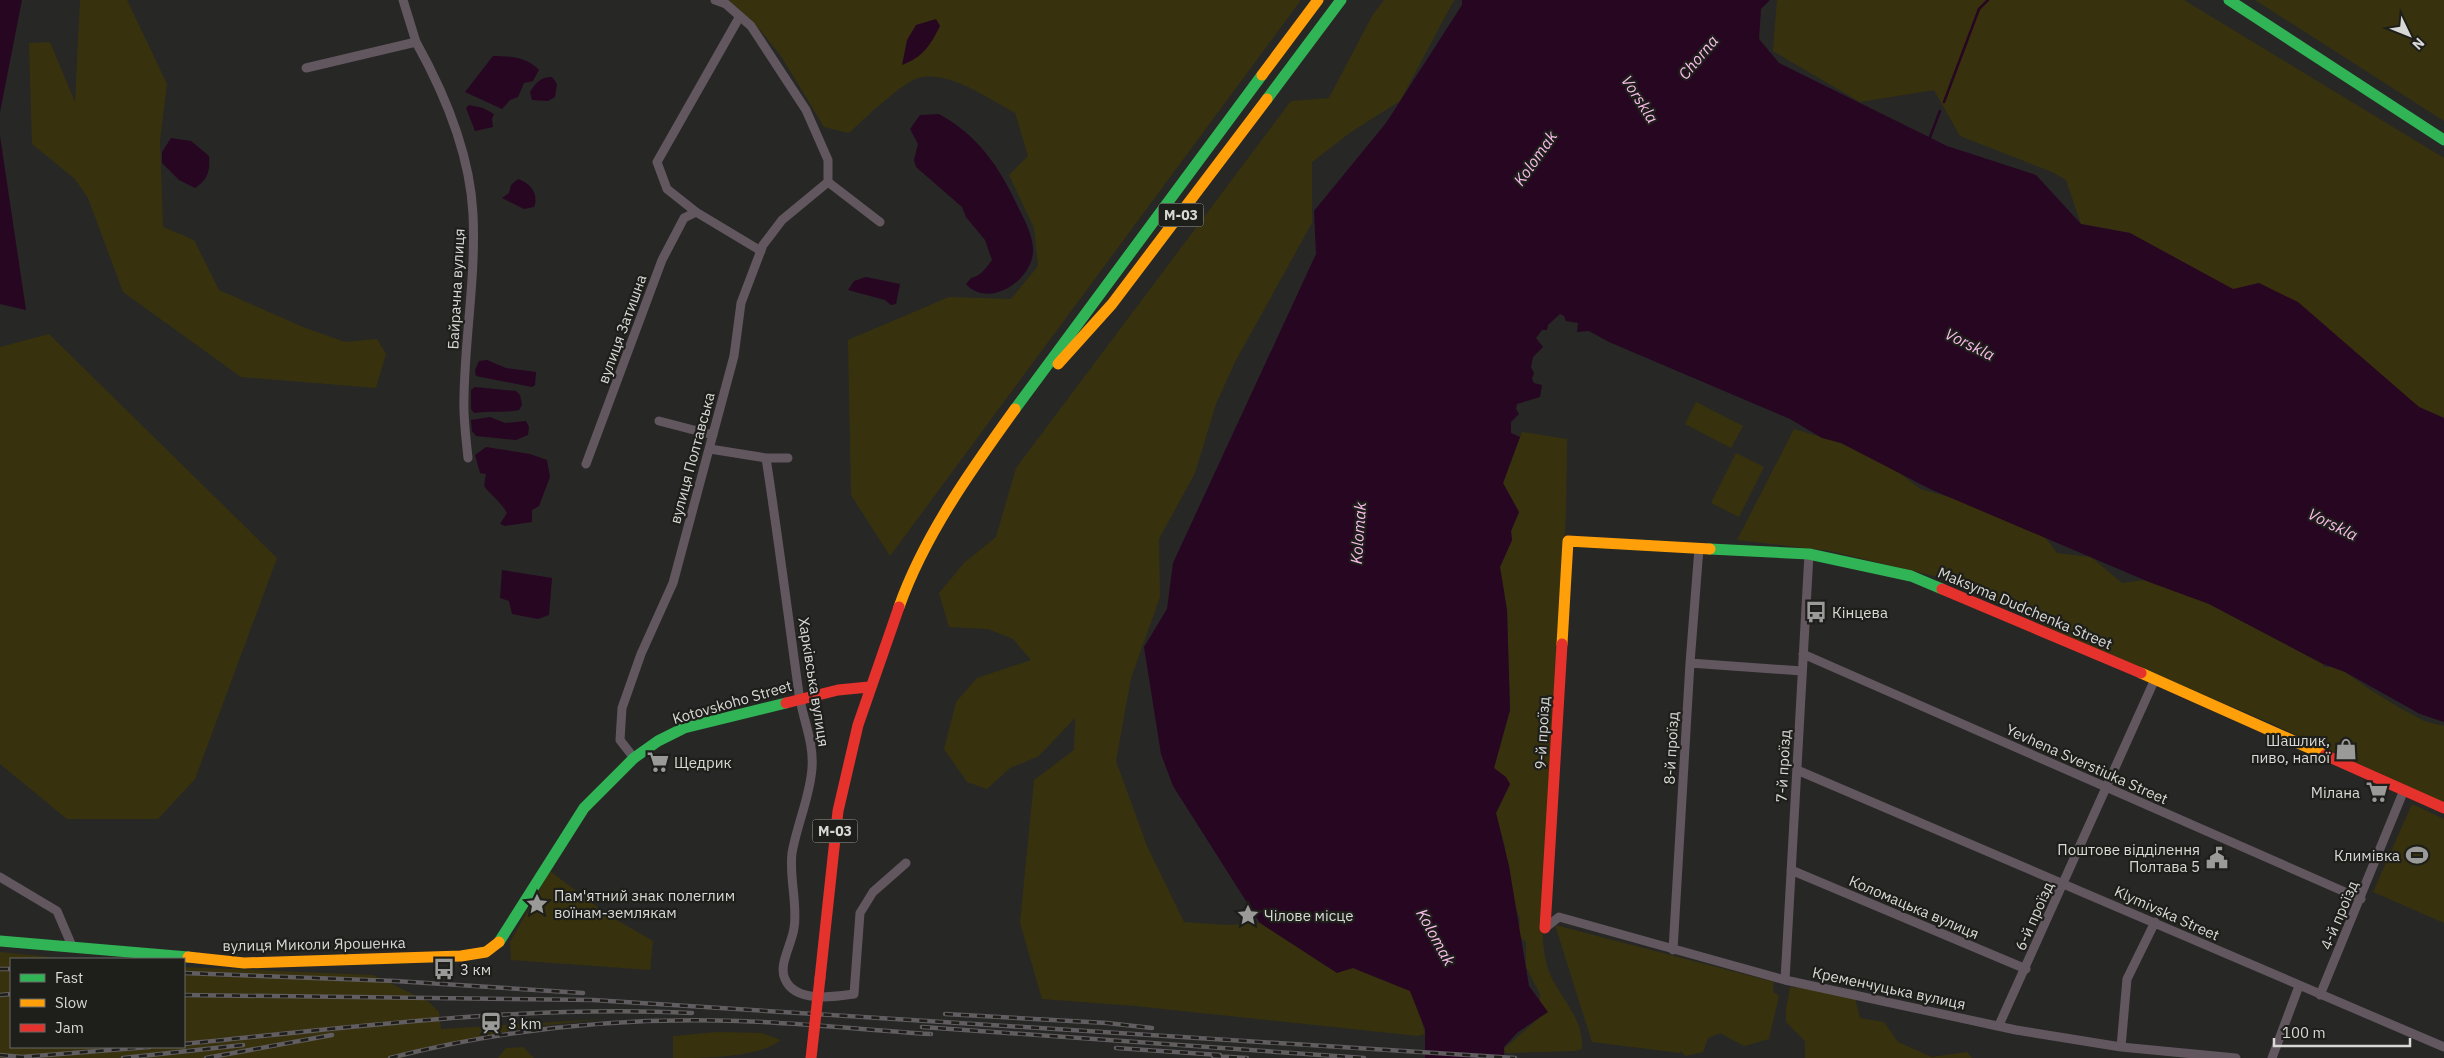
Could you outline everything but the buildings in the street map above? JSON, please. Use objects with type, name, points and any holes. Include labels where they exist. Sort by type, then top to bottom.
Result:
[{"type":"main road","name":"М-03","points":[[811,1058],[838,811],[869,687],[905,590],[942,517],[1007,420],[1318,0]]},
{"type":"main road","name":"М-03","points":[[1007,420],[1112,304],[1341,0]]},
{"type":"main road","points":[[2229,0],[2444,140]]},
{"type":"main road","name":"Maksyma Dudchenka Street","points":[[1568,541],[1809,554],[1911,576],[2154,679],[2444,808]]},
{"type":"main road","name":"9-й проїзд","points":[[1545,928],[1568,541]]},
{"type":"main road","name":"Kotovskoho Street","points":[[0,941],[244,963],[461,956],[486,952],[495,947],[506,934],[546,865],[584,808],[634,758],[658,741],[684,728],[838,690],[869,687]]},
{"type":"street","name":"Байрачна вулиця","points":[[403,0],[416,42],[428,64],[461,143],[473,212],[474,260],[464,398],[468,458]]},
{"type":"street","points":[[715,0],[726,4],[751,26],[806,110],[828,160],[828,182],[880,222]]},
{"type":"street","points":[[740,16],[657,162],[667,189],[696,212],[761,251]]},
{"type":"street","points":[[306,68],[416,42]]},
{"type":"street","name":"вулиця Полтавська","points":[[634,758],[620,740],[622,708],[641,654],[672,583],[734,356],[741,302],[761,251],[782,220],[828,182]]},
{"type":"street","name":"вулиця Затишна","points":[[586,464],[662,260],[684,218],[696,212]]},
{"type":"street","points":[[658,421],[713,435]]},
{"type":"street","points":[[710,449],[766,458],[788,458]]},
{"type":"street","name":"Харківська вулиця","points":[[766,458],[800,699],[812,743],[812,768],[809,791],[792,852],[791,879],[795,926],[782,968],[785,980],[800,994],[838,996],[854,994],[860,913],[873,892],[906,863]]},
{"type":"street","name":"8-й проїзд","points":[[1673,950],[1690,664],[1700,548]]},
{"type":"street","name":"7-й проїзд","points":[[1785,980],[1809,554]]},
{"type":"street","name":"Yevhena Sverstiuka Street","points":[[1803,654],[2360,899]]},
{"type":"street","points":[[1690,664],[1802,671]]},
{"type":"street","name":"6-й проїзд","points":[[1998,1026],[2026,969],[2154,679]]},
{"type":"street","name":"Klymivska Street","points":[[1796,770],[2064,882],[2299,986],[2444,1047]]},
{"type":"street","name":"4-й проїзд","points":[[2320,995],[2404,790]]},
{"type":"street","name":"Коломацька вулиця","points":[[1791,870],[2026,969]]},
{"type":"street","points":[[0,877],[58,911],[72,946]]},
{"type":"street","name":"Кременчуцька вулиця","points":[[1545,928],[1559,917],[1785,980],[2016,1030],[2121,1047],[2236,1058]]},
{"type":"street","points":[[2121,1047],[2128,979],[2155,922]]},
{"type":"street","points":[[2272,1058],[2299,986]]},
{"type":"shaded area","points":[[80,0],[127,0],[167,84],[160,140],[163,227],[194,240],[219,290],[303,327],[345,342],[377,339],[386,354],[376,388],[241,377],[123,292],[88,198],[75,179],[32,144],[29,43],[50,42],[75,102]]},
{"type":"shaded area","points":[[729,0],[1301,0],[890,556],[851,495],[848,340],[949,297],[1011,299],[1038,266],[1034,228],[1009,175],[1028,156],[1015,113],[970,88],[946,79],[934,77],[922,77],[905,85],[884,101],[849,133],[824,127],[781,56],[755,24]]},
{"type":"shaded area","points":[[1384,0],[1454,0],[1400,101],[1351,132],[1312,162],[1312,223],[1235,362],[1216,404],[1195,473],[1159,539],[1160,597],[1131,678],[1116,761],[1147,846],[1184,922],[1226,925],[1260,923],[1336,972],[1353,968],[1410,991],[1425,1034],[1418,1036],[1135,1006],[1042,999],[1020,923],[1034,780],[1074,750],[1075,718],[1039,756],[1010,768],[987,789],[967,782],[944,749],[956,702],[977,678],[1031,660],[1013,639],[988,629],[949,627],[939,593],[964,563],[996,537],[1016,468],[1291,101],[1329,98],[1372,16]]},
{"type":"shaded area","points":[[1777,0],[2184,0],[2444,158],[2444,418],[2419,407],[2259,283],[2233,290],[2130,233],[2081,224],[2066,180],[2052,172],[1960,136],[1934,90],[1860,102],[1773,51]]},
{"type":"shaded area","points":[[2255,0],[2444,0],[2444,121]]},
{"type":"shaded area","points":[[49,334],[277,558],[195,779],[158,819],[67,819],[0,764],[0,347]]},
{"type":"shaded area","points":[[1696,402],[1743,426],[1731,448],[1685,424]]},
{"type":"shaded area","points":[[1794,429],[1841,443],[1883,460],[1920,489],[1975,504],[2041,532],[2057,553],[2091,557],[2122,583],[2145,580],[2167,586],[2209,604],[2323,664],[2323,667],[2338,667],[2369,689],[2424,721],[2444,726],[2444,803],[2268,722],[2087,645],[1942,578],[1830,551],[1737,540]]},
{"type":"shaded area","points":[[1522,432],[1567,439],[1566,512],[1542,923],[1548,968],[1576,1019],[1582,1038],[1582,1049],[1575,1051],[1506,1053],[1504,1049],[1539,1018],[1540,994],[1526,967],[1526,942],[1518,936],[1520,919],[1509,890],[1505,847],[1496,813],[1510,784],[1494,768],[1510,710],[1507,610],[1500,567],[1512,540],[1511,531],[1519,512],[1503,483]]},
{"type":"shaded area","points":[[1736,453],[1764,467],[1739,517],[1711,503]]},
{"type":"shaded area","name":"Климівка","points":[[2412,804],[2444,819],[2444,923],[2373,892]]},
{"type":"shaded area","points":[[550,871],[608,915],[653,941],[650,970],[511,960],[510,942]]},
{"type":"shaded area","points":[[1555,925],[1774,982],[1773,992],[1779,996],[1769,1039],[1744,1046],[1720,1033],[1708,1038],[1703,1052],[1685,1056],[1681,1051],[1680,1053],[1592,1042]]},
{"type":"shaded area","points":[[0,952],[61,958],[10,958],[10,1048],[185,1048],[185,967],[373,975],[429,1002],[439,1012],[441,1029],[604,1019],[521,1028],[400,1058],[0,1058]]},
{"type":"shaded area","points":[[1790,987],[1811,989],[1855,998],[1860,1018],[1884,1022],[1898,1042],[1932,1057],[1967,1052],[1972,1058],[1805,1058],[1805,1041],[1786,1022]]},
{"type":"shaded area","points":[[717,1032],[762,1033],[781,1040],[771,1046],[744,1054],[673,1058],[673,1036]]},
{"type":"shaded area","points":[[523,1047],[534,1058],[498,1058],[506,1048]]},
{"type":"water","points":[[0,0],[22,0],[0,112]]},
{"type":"water","points":[[1462,0],[1770,0],[1761,9],[1759,39],[1779,63],[1947,146],[2036,175],[2081,224],[2130,233],[2233,289],[2259,283],[2298,302],[2419,407],[2444,418],[2444,722],[2420,714],[2345,672],[2323,664],[2209,604],[2149,582],[1930,489],[1841,443],[1822,438],[1790,419],[1609,342],[1589,331],[1577,332],[1578,323],[1566,321],[1564,316],[1560,314],[1548,325],[1547,330],[1542,330],[1536,338],[1543,347],[1533,357],[1531,367],[1534,373],[1532,379],[1534,383],[1542,385],[1540,397],[1517,404],[1516,409],[1519,414],[1511,422],[1511,433],[1520,437],[1503,483],[1519,512],[1511,531],[1512,540],[1500,567],[1507,610],[1510,710],[1494,768],[1506,777],[1510,784],[1496,813],[1509,866],[1529,986],[1548,1012],[1518,1032],[1504,1047],[1504,1058],[1425,1058],[1425,1029],[1410,991],[1353,968],[1337,973],[1260,923],[1173,786],[1161,754],[1144,647],[1167,609],[1173,563],[1316,254],[1314,211],[1386,123],[1462,5]]},
{"type":"water","points":[[936,19],[940,26],[929,45],[921,54],[902,65],[907,40],[916,25]]},
{"type":"water","points":[[493,56],[523,60],[539,70],[533,81],[524,83],[518,97],[510,100],[502,109],[465,92]]},
{"type":"water","points":[[552,77],[557,84],[555,97],[548,101],[532,100],[530,92],[536,83],[541,79]]},
{"type":"water","points":[[469,105],[483,108],[494,114],[492,119],[493,127],[475,131],[466,108]]},
{"type":"water","points":[[939,114],[966,132],[987,154],[1012,194],[1030,233],[1033,248],[1032,260],[1027,270],[1019,280],[998,292],[986,294],[976,291],[966,284],[971,278],[983,271],[992,260],[985,240],[966,217],[962,207],[916,167],[914,160],[918,144],[910,129],[920,115]]},
{"type":"water","points":[[0,136],[26,310],[0,304]]},
{"type":"water","points":[[171,138],[191,141],[209,156],[207,175],[195,188],[179,180],[162,163],[162,152]]},
{"type":"water","points":[[518,179],[527,183],[533,190],[535,194],[534,207],[524,209],[502,198],[509,193],[511,185]]},
{"type":"water","points":[[866,277],[900,284],[896,304],[891,305],[885,300],[848,290],[854,281]]},
{"type":"water","points":[[487,360],[506,368],[536,372],[535,385],[532,387],[476,376],[475,370],[479,361]]},
{"type":"water","points":[[475,387],[516,391],[520,395],[522,405],[519,410],[514,411],[474,413],[471,409],[471,390]]},
{"type":"water","points":[[490,417],[505,423],[526,421],[529,427],[528,435],[516,440],[476,436],[472,431],[471,420]]},
{"type":"water","points":[[486,447],[530,454],[547,460],[550,477],[539,506],[532,510],[532,522],[505,526],[500,524],[507,513],[484,486],[486,474],[480,473],[475,455]]},
{"type":"water","points":[[502,570],[552,578],[549,615],[538,619],[512,614],[509,601],[500,598]]},
{"type":"waterway","points":[[1944,102],[1979,9],[1988,0]]},
{"type":"waterway","points":[[1930,137],[1940,111]]},
{"type":"railway","points":[[0,969],[10,969]]},
{"type":"railway","points":[[185,973],[395,981],[583,993]]},
{"type":"railway","points":[[0,995],[10,994]]},
{"type":"railway","points":[[185,995],[593,1000],[1515,1058]]},
{"type":"railway","points":[[185,1044],[438,1019],[501,1015],[628,1011],[692,1013]]},
{"type":"railway","points":[[945,1014],[1107,1023],[1152,1028]]},
{"type":"railway","points":[[390,1058],[476,1039],[519,1032],[607,1023],[651,1021],[763,1022],[931,1034]]},
{"type":"railway","points":[[922,1027],[1364,1058]]},
{"type":"railway","points":[[206,1058],[332,1035]]},
{"type":"railway","points":[[123,1058],[243,1045]]},
{"type":"railway","points":[[0,1055],[22,1057],[136,1048]]},
{"type":"railway","points":[[1116,1048],[1220,1055]]},
{"type":"railway","points":[[1213,1056],[1247,1058]]},
{"type":"traffic: fast","points":[[1267,99],[1341,0]]},
{"type":"traffic: fast","points":[[2229,0],[2444,140]]},
{"type":"traffic: fast","points":[[1015,409],[1262,75]]},
{"type":"traffic: fast","points":[[1710,549],[1809,554],[1911,576],[1942,589]]},
{"type":"traffic: fast","points":[[499,942],[584,808],[634,758],[658,741],[684,728],[786,703]]},
{"type":"traffic: fast","points":[[0,941],[188,957]]},
{"type":"traffic: slow","points":[[1262,75],[1318,0]]},
{"type":"traffic: slow","points":[[1058,364],[1112,304],[1267,99]]},
{"type":"traffic: slow","points":[[899,607],[909,581],[935,529],[1015,409]]},
{"type":"traffic: slow","points":[[1562,644],[1568,541],[1710,549]]},
{"type":"traffic: slow","points":[[2141,673],[2325,755]]},
{"type":"traffic: slow","points":[[188,957],[244,963],[461,956],[486,952],[499,942]]},
{"type":"traffic: jam","points":[[1942,589],[2141,673]]},
{"type":"traffic: jam","points":[[820,978],[838,811],[858,725],[899,607]]},
{"type":"traffic: jam","points":[[1545,928],[1562,644]]},
{"type":"traffic: jam","points":[[786,703],[838,690],[869,687]]},
{"type":"traffic: jam","points":[[2325,755],[2444,808]]},
{"type":"traffic: jam","points":[[811,1058],[820,978]]},
{"type":"place","name":"Кінцева","points":[[1816,612]]},
{"type":"place","name":"Шашлик, пиво, напої","points":[[2346,749]]},
{"type":"place","name":"Щедрик","points":[[658,762]]},
{"type":"place","name":"Мілана","points":[[2377,792]]},
{"type":"place","name":"Климівка","points":[[2417,855]]},
{"type":"place","name":"Поштове відділення Полтава 5","points":[[2217,858]]},
{"type":"place","name":"Пам'ятний знак полеглим воїнам-землякам","points":[[537,904]]},
{"type":"place","name":"Чілове місце","points":[[1248,915]]},
{"type":"place","name":"3 км","points":[[444,969]]},
{"type":"place","name":"3 km","points":[[491,1023]]},
{"type":"water label","name":"Chorna","points":[[1698,57]]},
{"type":"water label","name":"Vorskla","points":[[1640,99]]},
{"type":"water label","name":"Kolomak","points":[[1535,158]]},
{"type":"water label","name":"Vorskla","points":[[1970,344]]},
{"type":"water label","name":"Vorskla","points":[[2333,524]]},
{"type":"water label","name":"Kolomak","points":[[1358,533]]},
{"type":"water label","name":"Kolomak","points":[[1436,937]]}]
